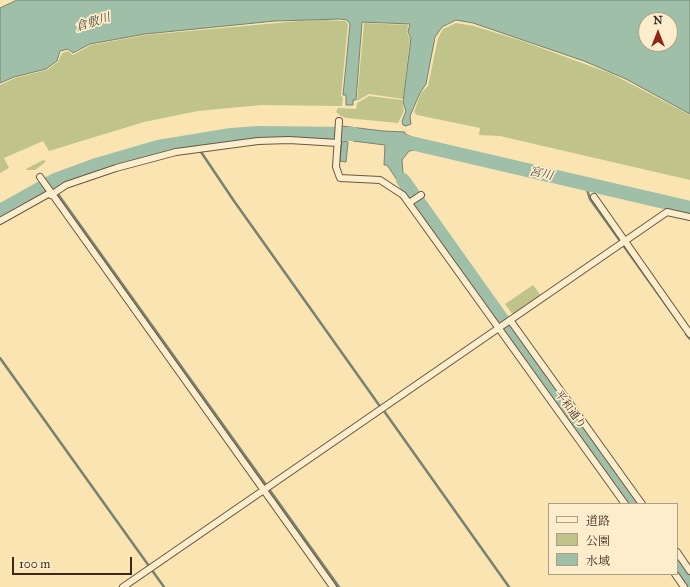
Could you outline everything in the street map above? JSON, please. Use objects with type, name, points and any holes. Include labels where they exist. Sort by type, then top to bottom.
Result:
[{"type":"street","points":[[0,221],[66,185],[134,162],[198,149],[244,142],[289,140],[338,141],[339,123]]},
{"type":"street","name":"平和通り","points":[[338,141],[336,167],[340,178],[385,182],[398,190],[410,202],[624,503]]},
{"type":"street","points":[[40,178],[63,207],[267,488],[333,587]]},
{"type":"street","points":[[410,202],[420,195]]},
{"type":"street","points":[[594,197],[622,243],[690,334]]},
{"type":"street","points":[[123,587],[667,212],[690,217]]},
{"type":"street","points":[[509,321],[641,503]]},
{"type":"street","points":[[678,553],[690,571]]},
{"type":"street","points":[[676,575],[684,587]]},
{"type":"green space","points":[[299,21],[345,21],[348,24],[341,96],[343,97],[342,106],[261,105],[198,111],[144,122],[49,151],[43,141],[4,158],[9,168],[0,173],[0,85],[15,78],[47,70],[58,62],[62,53],[68,51],[73,55],[91,45],[146,35]]},
{"type":"green space","points":[[364,23],[408,25],[407,33],[410,38],[403,99],[369,94],[357,101]]},
{"type":"green space","points":[[456,23],[474,26],[522,41],[612,74],[690,115],[690,180],[500,136],[479,135],[480,128],[417,115],[414,112],[421,93],[428,86],[438,38],[443,29]]},
{"type":"green space","points":[[369,96],[402,100],[404,111],[398,123],[346,118],[336,112],[338,108],[356,109],[357,103]]},
{"type":"green space","points":[[43,160],[46,161],[35,170],[26,169]]},
{"type":"green space","points":[[533,285],[542,297],[514,316],[505,304]]},
{"type":"water","name":"倉敷川","points":[[17,0],[690,0],[690,114],[626,79],[584,61],[473,23],[456,20],[442,27],[435,37],[426,84],[420,93],[410,116],[411,124],[406,126],[403,125],[402,121],[406,111],[403,102],[411,38],[408,32],[410,24],[362,22],[356,100],[353,100],[353,105],[346,105],[346,95],[343,95],[350,24],[347,20],[340,19],[275,21],[145,34],[90,44],[73,53],[68,49],[60,51],[57,61],[46,69],[14,77],[0,83],[0,8]]},
{"type":"water","points":[[342,126],[405,132],[405,134],[417,139],[415,150],[409,151],[402,160],[403,173],[418,193],[410,199],[387,165],[384,165],[385,145],[353,141],[350,138],[341,138]]},
{"type":"water","points":[[342,141],[348,142],[346,162],[340,161]]},
{"type":"waterway","points":[[0,211],[55,180],[93,166],[158,147],[231,135],[258,133],[354,134]]},
{"type":"waterway","points":[[193,140],[234,201],[379,405]]},
{"type":"waterway","name":"宮川","points":[[398,140],[690,208]]},
{"type":"waterway","points":[[403,180],[632,503]]},
{"type":"waterway","points":[[50,183],[339,587]]},
{"type":"waterway","points":[[585,183],[590,199],[684,330]]},
{"type":"waterway","points":[[686,334],[690,339]]},
{"type":"waterway","points":[[0,358],[164,587]]},
{"type":"waterway","points":[[384,411],[509,587]]},
{"type":"waterway","points":[[678,566],[690,583]]}]
